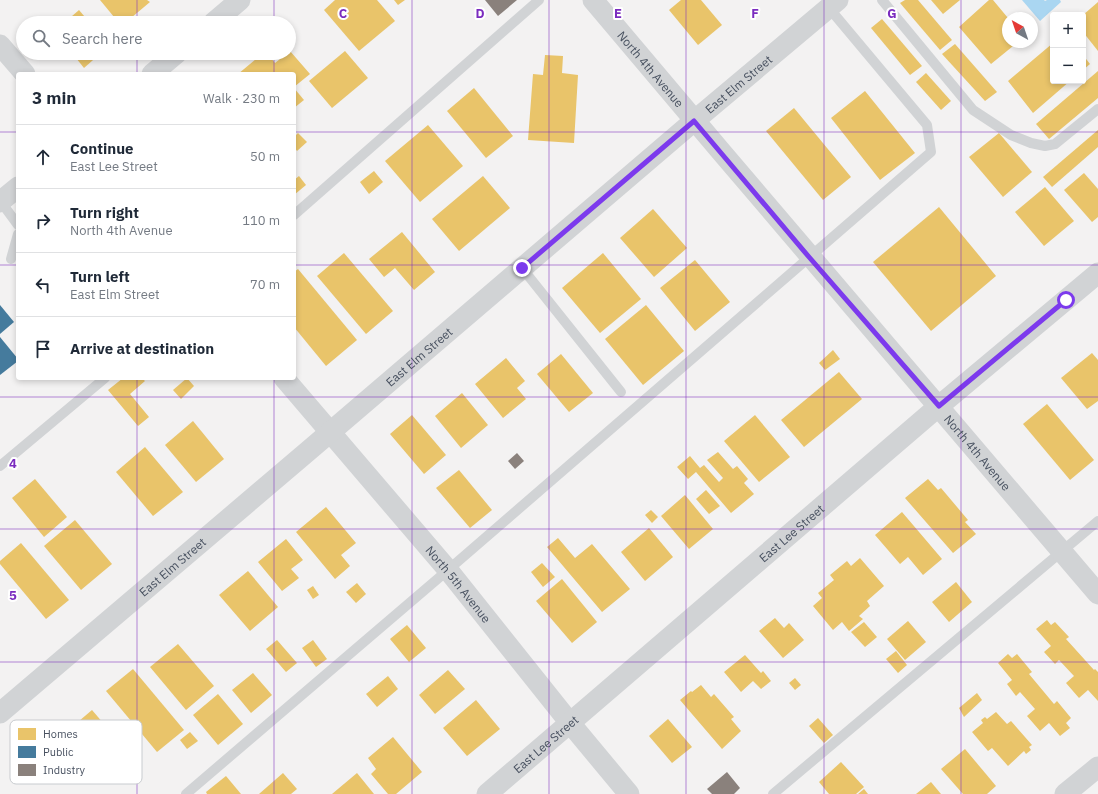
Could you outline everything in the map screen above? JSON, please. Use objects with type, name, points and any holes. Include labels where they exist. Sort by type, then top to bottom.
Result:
[{"type":"street","points":[[221,16],[240,0]]},
{"type":"street","name":"North 4th Avenue","points":[[593,0],[809,257],[939,406],[1098,594]]},
{"type":"street","name":"East Elm Street","points":[[0,712],[833,4]]},
{"type":"street","points":[[0,45],[23,72]]},
{"type":"street","points":[[154,72],[169,60]]},
{"type":"street","points":[[0,202],[16,189]]},
{"type":"street","name":"East Lee Street","points":[[487,794],[939,406],[1098,273]]},
{"type":"street","name":"North 5th Avenue","points":[[286,380],[448,570],[570,724],[629,794]]},
{"type":"street","points":[[1065,794],[1098,767]]},
{"type":"lane","points":[[296,213],[538,0]]},
{"type":"lane","points":[[882,0],[973,110],[1011,135],[1031,144],[1045,146],[1055,144],[1098,109]]},
{"type":"lane","points":[[186,794],[448,570],[931,152],[927,126],[833,4]]},
{"type":"lane","points":[[0,202],[16,222]]},
{"type":"lane","points":[[11,259],[16,241]]},
{"type":"lane","points":[[522,268],[621,392]]},
{"type":"lane","points":[[0,466],[103,380]]},
{"type":"lane","points":[[773,794],[1098,521]]},
{"type":"water","points":[[1022,0],[1060,0],[1061,2],[1040,21],[1038,19],[1038,12],[1032,12]]},
{"type":"building: Homes","points":[[100,0],[147,0],[150,2],[133,16],[113,16]]},
{"type":"building: Homes","points":[[335,0],[377,0],[395,21],[359,51],[324,10]]},
{"type":"building: Homes","points":[[394,0],[405,0],[398,5]]},
{"type":"building: Homes","points":[[681,0],[701,0],[722,25],[698,45],[669,10]]},
{"type":"building: Homes","points":[[905,0],[918,0],[952,40],[940,50],[900,3]]},
{"type":"building: Homes","points":[[931,0],[960,0],[943,14]]},
{"type":"building: Homes","points":[[989,0],[993,0],[1003,12],[1002,48],[1011,48],[991,64],[959,27]]},
{"type":"building: Homes","points":[[1098,2],[1098,51],[1086,36],[1086,12]]},
{"type":"building: Homes","points":[[79,10],[84,16],[72,16]]},
{"type":"building: Homes","points":[[882,19],[922,66],[910,75],[871,28]]},
{"type":"building: Homes","points":[[955,44],[997,92],[985,101],[942,54]]},
{"type":"building: Homes","points":[[1050,46],[1050,84],[1067,84],[1033,113],[1008,81]]},
{"type":"building: Homes","points":[[345,51],[368,78],[332,108],[309,81]]},
{"type":"building: Homes","points":[[545,55],[563,56],[562,73],[578,75],[574,143],[528,140],[533,74],[543,75]]},
{"type":"building: Homes","points":[[296,58],[310,74],[296,85],[296,72],[240,72],[255,60],[273,60],[275,63],[279,60],[296,60]]},
{"type":"building: Homes","points":[[1086,59],[1090,64],[1086,67]]},
{"type":"building: Homes","points":[[78,60],[93,60],[84,68]]},
{"type":"building: Homes","points":[[1098,71],[1098,98],[1049,139],[1036,124],[1083,84],[1086,84],[1086,81]]},
{"type":"building: Homes","points":[[926,73],[951,101],[941,110],[916,82]]},
{"type":"building: Homes","points":[[474,88],[513,136],[486,158],[447,111]]},
{"type":"building: Homes","points":[[296,90],[304,100],[296,106]]},
{"type":"building: Homes","points":[[865,91],[915,153],[880,180],[831,118]]},
{"type":"building: Homes","points":[[794,108],[851,177],[823,200],[766,131]]},
{"type":"building: Homes","points":[[428,125],[463,166],[420,202],[385,161]]},
{"type":"building: Homes","points":[[1098,130],[1098,147],[1052,187],[1043,177]]},
{"type":"building: Homes","points":[[298,133],[307,142],[297,151],[296,150],[296,135]]},
{"type":"building: Homes","points":[[999,133],[1032,172],[1003,197],[969,157]]},
{"type":"building: Homes","points":[[374,171],[383,182],[369,194],[360,182]]},
{"type":"building: Homes","points":[[1084,173],[1098,189],[1098,217],[1092,222],[1064,190]]},
{"type":"building: Homes","points":[[299,176],[306,185],[296,193],[296,178]]},
{"type":"building: Homes","points":[[483,176],[510,208],[459,251],[432,219]]},
{"type":"building: Homes","points":[[1045,187],[1074,221],[1044,246],[1015,212]]},
{"type":"building: Homes","points":[[939,207],[996,276],[931,331],[873,262]]},
{"type":"building: Homes","points":[[653,209],[687,248],[654,277],[620,238]]},
{"type":"building: Homes","points":[[402,232],[435,272],[414,290],[395,268],[384,277],[369,259]]},
{"type":"building: Homes","points":[[344,253],[393,311],[366,334],[317,276]]},
{"type":"building: Homes","points":[[603,253],[641,299],[600,333],[562,288]]},
{"type":"building: Homes","points":[[695,260],[730,302],[695,331],[660,288]]},
{"type":"building: Homes","points":[[298,269],[357,340],[326,366],[296,329],[296,270]]},
{"type":"building: Homes","points":[[646,305],[684,351],[643,385],[605,339]]},
{"type":"building: Homes","points":[[833,350],[840,359],[825,370],[819,363]]},
{"type":"building: Homes","points":[[1092,353],[1098,360],[1098,401],[1087,409],[1061,378]]},
{"type":"building: Homes","points":[[561,354],[593,393],[569,412],[537,374]]},
{"type":"building: Homes","points":[[506,358],[525,381],[517,388],[526,399],[503,418],[475,384]]},
{"type":"building: Homes","points":[[839,372],[862,399],[804,447],[781,420]]},
{"type":"building: Homes","points":[[120,380],[144,380],[145,381],[130,394],[149,417],[138,426],[108,390]]},
{"type":"building: Homes","points":[[185,380],[189,380],[194,386],[181,399],[173,390]]},
{"type":"building: Homes","points":[[462,393],[488,425],[461,448],[435,416]]},
{"type":"building: Homes","points":[[1047,404],[1094,460],[1070,480],[1023,424]]},
{"type":"building: Homes","points":[[412,415],[446,455],[424,474],[390,434]]},
{"type":"building: Homes","points":[[755,415],[790,457],[759,482],[724,441]]},
{"type":"building: Homes","points":[[193,421],[224,459],[196,482],[165,445]]},
{"type":"building: Homes","points":[[145,447],[183,492],[153,516],[116,472]]},
{"type":"building: Homes","points":[[718,452],[733,469],[737,466],[748,479],[744,483],[754,494],[731,513],[696,472],[688,479],[677,467],[690,456],[700,468],[704,465],[719,482],[723,478],[707,460]]},
{"type":"building: Homes","points":[[459,470],[492,510],[470,528],[436,488]]},
{"type":"building: Homes","points":[[35,479],[67,517],[44,537],[12,498]]},
{"type":"building: Homes","points":[[928,479],[938,490],[941,488],[968,520],[965,522],[976,534],[953,553],[905,498]]},
{"type":"building: Homes","points":[[706,490],[720,506],[709,514],[696,499]]},
{"type":"building: Homes","points":[[685,495],[713,529],[689,549],[661,516]]},
{"type":"building: Homes","points":[[326,507],[356,543],[341,555],[350,566],[335,579],[296,532]]},
{"type":"building: Homes","points":[[651,510],[658,517],[652,523],[645,515]]},
{"type":"building: Homes","points":[[902,512],[942,559],[923,575],[908,557],[900,564],[875,535]]},
{"type":"building: Homes","points":[[75,520],[112,564],[81,590],[44,546]]},
{"type":"building: Homes","points":[[649,528],[673,557],[645,581],[621,552]]},
{"type":"building: Homes","points":[[558,538],[575,558],[592,544],[630,589],[602,612],[547,547]]},
{"type":"building: Homes","points":[[286,539],[303,560],[291,569],[299,578],[282,591],[258,562]]},
{"type":"building: Homes","points":[[21,543],[69,600],[46,619],[0,564],[0,561]]},
{"type":"building: Homes","points":[[860,558],[884,586],[867,601],[870,606],[859,616],[863,619],[849,631],[842,622],[833,630],[813,606],[822,598],[818,593],[834,580],[830,575],[847,561],[851,566]]},
{"type":"building: Homes","points":[[542,563],[555,577],[543,587],[531,572]]},
{"type":"building: Homes","points":[[248,571],[278,607],[250,631],[219,595]]},
{"type":"building: Homes","points":[[562,579],[597,622],[572,643],[536,601]]},
{"type":"building: Homes","points":[[956,582],[972,602],[949,622],[932,602]]},
{"type":"building: Homes","points":[[357,583],[366,594],[356,603],[346,592]]},
{"type":"building: Homes","points":[[313,586],[319,595],[313,599],[307,590]]},
{"type":"building: Homes","points":[[775,618],[784,628],[789,623],[804,640],[783,658],[759,631]]},
{"type":"building: Homes","points":[[1047,620],[1051,625],[1055,622],[1069,637],[1066,639],[1094,670],[1095,669],[1098,672],[1098,701],[1088,690],[1079,698],[1066,683],[1074,676],[1059,660],[1055,664],[1044,652],[1051,646],[1036,629]]},
{"type":"building: Homes","points":[[908,621],[926,642],[905,660],[887,639]]},
{"type":"building: Homes","points":[[864,622],[877,637],[865,647],[851,632]]},
{"type":"building: Homes","points":[[407,625],[426,648],[409,662],[390,639]]},
{"type":"building: Homes","points":[[277,640],[297,663],[286,672],[266,649]]},
{"type":"building: Homes","points":[[313,640],[327,659],[316,667],[302,648]]},
{"type":"building: Homes","points":[[178,644],[214,686],[186,710],[150,667]]},
{"type":"building: Homes","points":[[896,651],[907,665],[898,673],[886,659]]},
{"type":"building: Homes","points":[[1008,654],[1012,658],[1017,654],[1032,672],[1029,674],[1054,704],[1057,701],[1071,718],[1066,723],[1070,728],[1060,736],[1049,723],[1040,731],[1027,716],[1035,709],[1020,692],[1016,696],[1007,684],[1012,680],[998,663]]},
{"type":"building: Homes","points":[[745,655],[761,673],[763,671],[771,681],[761,689],[753,681],[741,692],[724,672]]},
{"type":"building: Homes","points":[[133,669],[184,730],[157,752],[142,734],[142,720],[130,720],[106,691]]},
{"type":"building: Homes","points":[[448,670],[465,689],[435,714],[419,695]]},
{"type":"building: Homes","points":[[253,673],[272,695],[251,713],[232,690]]},
{"type":"building: Homes","points":[[388,676],[398,689],[377,707],[366,694]]},
{"type":"building: Homes","points":[[795,678],[801,685],[795,690],[789,683]]},
{"type":"building: Homes","points":[[701,685],[711,697],[714,694],[734,717],[731,719],[741,731],[722,749],[680,700]]},
{"type":"building: Homes","points":[[977,693],[982,700],[964,717],[959,708]]},
{"type":"building: Homes","points":[[218,694],[243,724],[218,745],[193,715]]},
{"type":"building: Homes","points":[[476,700],[500,729],[467,756],[443,728]]},
{"type":"building: Homes","points":[[92,710],[101,720],[80,720]]},
{"type":"building: Homes","points":[[996,712],[1007,724],[1011,721],[1032,745],[1029,747],[1031,750],[1026,754],[1024,751],[1008,766],[992,748],[988,751],[972,732],[983,723],[981,720],[985,717],[987,719]]},
{"type":"building: Homes","points":[[818,718],[833,735],[824,743],[809,726]]},
{"type":"building: Homes","points":[[668,719],[692,747],[672,763],[649,736]]},
{"type":"building: Homes","points":[[190,732],[198,741],[187,749],[180,740]]},
{"type":"building: Homes","points":[[393,737],[422,772],[396,794],[388,794],[371,774],[376,769],[368,758]]},
{"type":"building: Homes","points":[[965,749],[996,786],[987,794],[963,794],[941,769]]},
{"type":"building: Homes","points":[[841,762],[864,787],[856,794],[829,794],[819,782]]},
{"type":"building: Homes","points":[[283,773],[297,789],[291,794],[259,794]]},
{"type":"building: Homes","points":[[357,773],[374,794],[332,794]]},
{"type":"building: Homes","points":[[226,776],[241,794],[207,794],[206,792]]},
{"type":"building: Homes","points":[[931,782],[941,794],[916,794]]},
{"type":"building: Homes","points":[[864,789],[868,794],[858,794]]},
{"type":"building: Public","points":[[0,305],[14,322],[0,334]]},
{"type":"building: Public","points":[[0,337],[16,357],[16,363],[0,375]]},
{"type":"building: Industry","points":[[485,0],[517,0],[498,16]]},
{"type":"building: Industry","points":[[517,453],[524,461],[515,469],[508,461]]},
{"type":"building: Industry","points":[[727,772],[740,788],[734,794],[712,794],[707,789]]},
{"type":"route","points":[[522,268],[694,121],[809,257],[939,406],[1066,300]]}]
